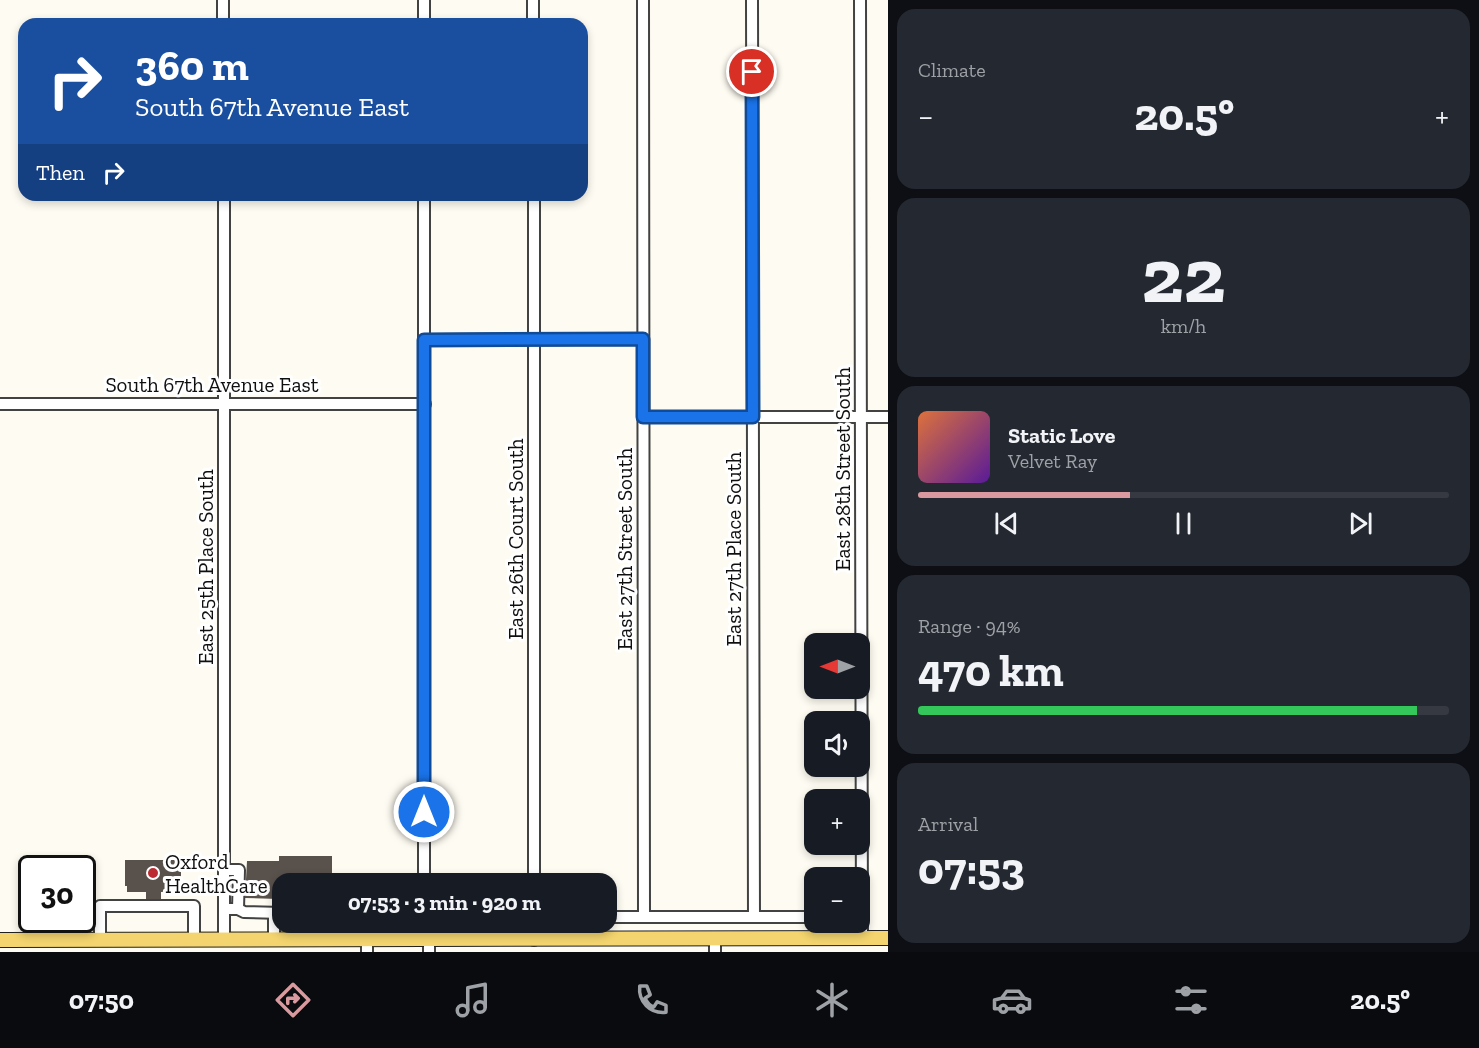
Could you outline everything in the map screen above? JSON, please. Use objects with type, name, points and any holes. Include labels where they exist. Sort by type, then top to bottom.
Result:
[{"type":"main road","points":[[0,940],[47,946],[100,940],[224,940],[239,946],[274,940],[290,945],[347,940],[367,946],[429,946],[534,940],[715,946],[888,938]]},
{"type":"street","points":[[223,0],[224,18]]},
{"type":"street","points":[[424,0],[424,18]]},
{"type":"street","points":[[533,0],[533,18]]},
{"type":"street","name":"East 27th Street South","points":[[643,0],[644,917]]},
{"type":"street","name":"East 27th Place South","points":[[752,0],[754,917]]},
{"type":"street","name":"East 28th Street South","points":[[860,0],[861,867]]},
{"type":"street","name":"East 25th Place South","points":[[224,201],[224,940]]},
{"type":"street","points":[[424,201],[424,873]]},
{"type":"street","name":"East 26th Court South","points":[[534,201],[534,873]]},
{"type":"street","points":[[424,340],[643,339]]},
{"type":"street","name":"South 67th Avenue East","points":[[0,404],[425,404]]},
{"type":"street","points":[[643,417],[888,417]]},
{"type":"street","points":[[225,870],[238,870],[238,909]]},
{"type":"street","points":[[100,940],[100,906],[194,906],[194,940]]},
{"type":"street","points":[[225,909],[272,913]]},
{"type":"street","points":[[617,917],[804,917]]},
{"type":"street","points":[[274,940],[275,933]]},
{"type":"street","points":[[347,933],[347,940]]},
{"type":"street","points":[[534,933],[534,940]]},
{"type":"street","name":"East 28th Street South","points":[[862,933],[862,938]]},
{"type":"building","points":[[279,856],[332,856],[332,873],[272,873],[272,899],[245,898],[247,861],[279,861]]},
{"type":"building","name":"Oxford HealthCare","points":[[125,860],[181,860],[179,892],[161,892],[161,900],[146,900],[146,892],[127,892]]},
{"type":"place","name":"Oxford HealthCare","points":[[153,873]]},
{"type":"route","points":[[424,812],[424,340],[643,339],[643,417],[753,417],[752,72]]}]
